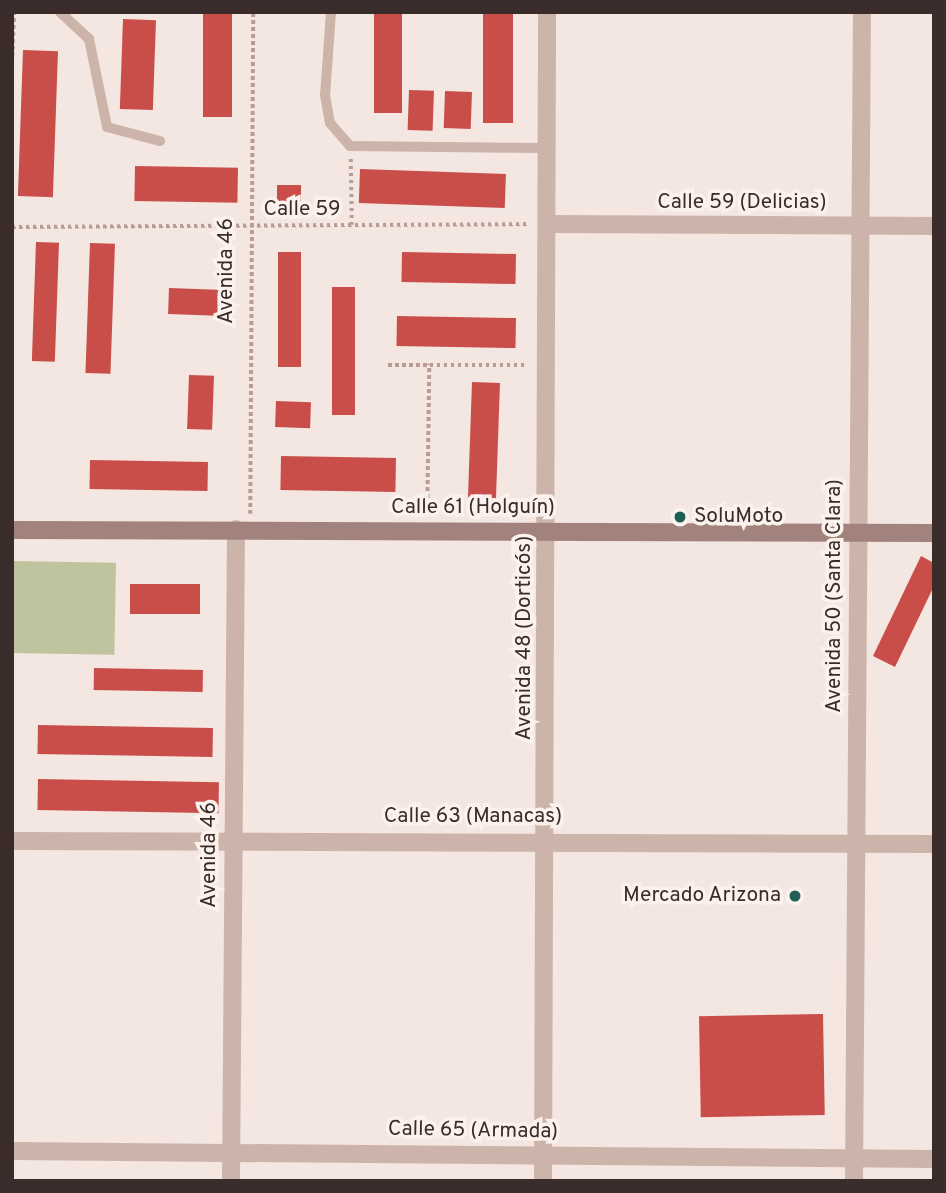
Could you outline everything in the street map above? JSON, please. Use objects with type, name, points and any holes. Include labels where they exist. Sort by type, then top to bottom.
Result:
[{"type":"street","name":"Avenida 48 (Dorticós)","points":[[543,1181],[550,224],[547,12]]},
{"type":"street","name":"Avenida 50 (Santa Clara)","points":[[854,1181],[862,12]]},
{"type":"street","name":"Calle 59 (Delicias)","points":[[550,224],[934,226]]},
{"type":"street","name":"Calle 61 (Holguín)","points":[[12,530],[934,533]]},
{"type":"street","name":"Avenida 46","points":[[231,1181],[233,839],[243,530]]},
{"type":"street","name":"Calle 63 (Manacas)","points":[[12,841],[547,839],[934,844]]},
{"type":"street","name":"Calle 65 (Armada)","points":[[12,1151],[232,1150],[934,1159]]},
{"type":"lane","points":[[60,12],[94,52],[100,119],[116,132],[160,141]]},
{"type":"lane","points":[[331,12],[325,95],[330,123],[350,146],[548,148]]},
{"type":"path","points":[[12,57],[14,12]]},
{"type":"path","name":"Avenida 46","points":[[243,530],[253,12]]},
{"type":"path","points":[[350,146],[352,226]]},
{"type":"path","name":"Calle 59","points":[[12,228],[550,224]]},
{"type":"path","points":[[427,531],[429,364]]},
{"type":"path","points":[[388,365],[548,366]]},
{"type":"green space","points":[[12,561],[116,563],[114,655],[12,653]]},
{"type":"building","points":[[203,12],[232,12],[232,117],[203,117]]},
{"type":"building","points":[[374,12],[402,12],[402,113],[374,113]]},
{"type":"building","points":[[483,12],[513,12],[513,123],[483,123]]},
{"type":"building","points":[[123,19],[156,20],[153,110],[120,109]]},
{"type":"building","points":[[23,50],[58,51],[53,197],[18,196]]},
{"type":"building","points":[[409,90],[434,91],[433,131],[408,130]]},
{"type":"building","points":[[445,91],[472,92],[471,129],[444,128]]},
{"type":"building","points":[[135,166],[238,168],[237,203],[134,201]]},
{"type":"building","points":[[360,169],[506,174],[505,208],[359,203]]},
{"type":"building","points":[[277,185],[301,185],[301,210],[277,210]]},
{"type":"building","points":[[36,242],[59,243],[55,362],[32,361]]},
{"type":"building","points":[[90,243],[115,244],[110,374],[85,373]]},
{"type":"building","points":[[278,252],[301,252],[301,367],[278,367]]},
{"type":"building","points":[[402,252],[516,254],[515,284],[401,282]]},
{"type":"building","points":[[332,287],[355,287],[355,415],[332,415]]},
{"type":"building","points":[[169,288],[231,290],[230,316],[168,314]]},
{"type":"building","points":[[397,316],[516,318],[515,348],[396,346]]},
{"type":"building","points":[[189,375],[214,376],[212,430],[187,429]]},
{"type":"building","points":[[472,382],[500,383],[496,498],[468,497]]},
{"type":"building","points":[[276,401],[311,402],[310,428],[275,427]]},
{"type":"building","points":[[281,456],[396,458],[395,492],[280,490]]},
{"type":"building","points":[[90,460],[208,462],[207,491],[89,489]]},
{"type":"building","points":[[921,556],[934,563],[934,586],[895,667],[873,656]]},
{"type":"building","points":[[130,584],[200,584],[200,614],[130,614]]},
{"type":"building","points":[[94,668],[203,670],[203,692],[94,690]]},
{"type":"building","points":[[38,725],[213,728],[212,757],[37,754]]},
{"type":"building","points":[[38,779],[219,782],[218,813],[37,810]]},
{"type":"building","points":[[823,1014],[825,1115],[701,1117],[699,1016]]},
{"type":"place","name":"SoluMoto","points":[[680,517]]},
{"type":"place","name":"Mercado Arizona","points":[[795,896]]}]
